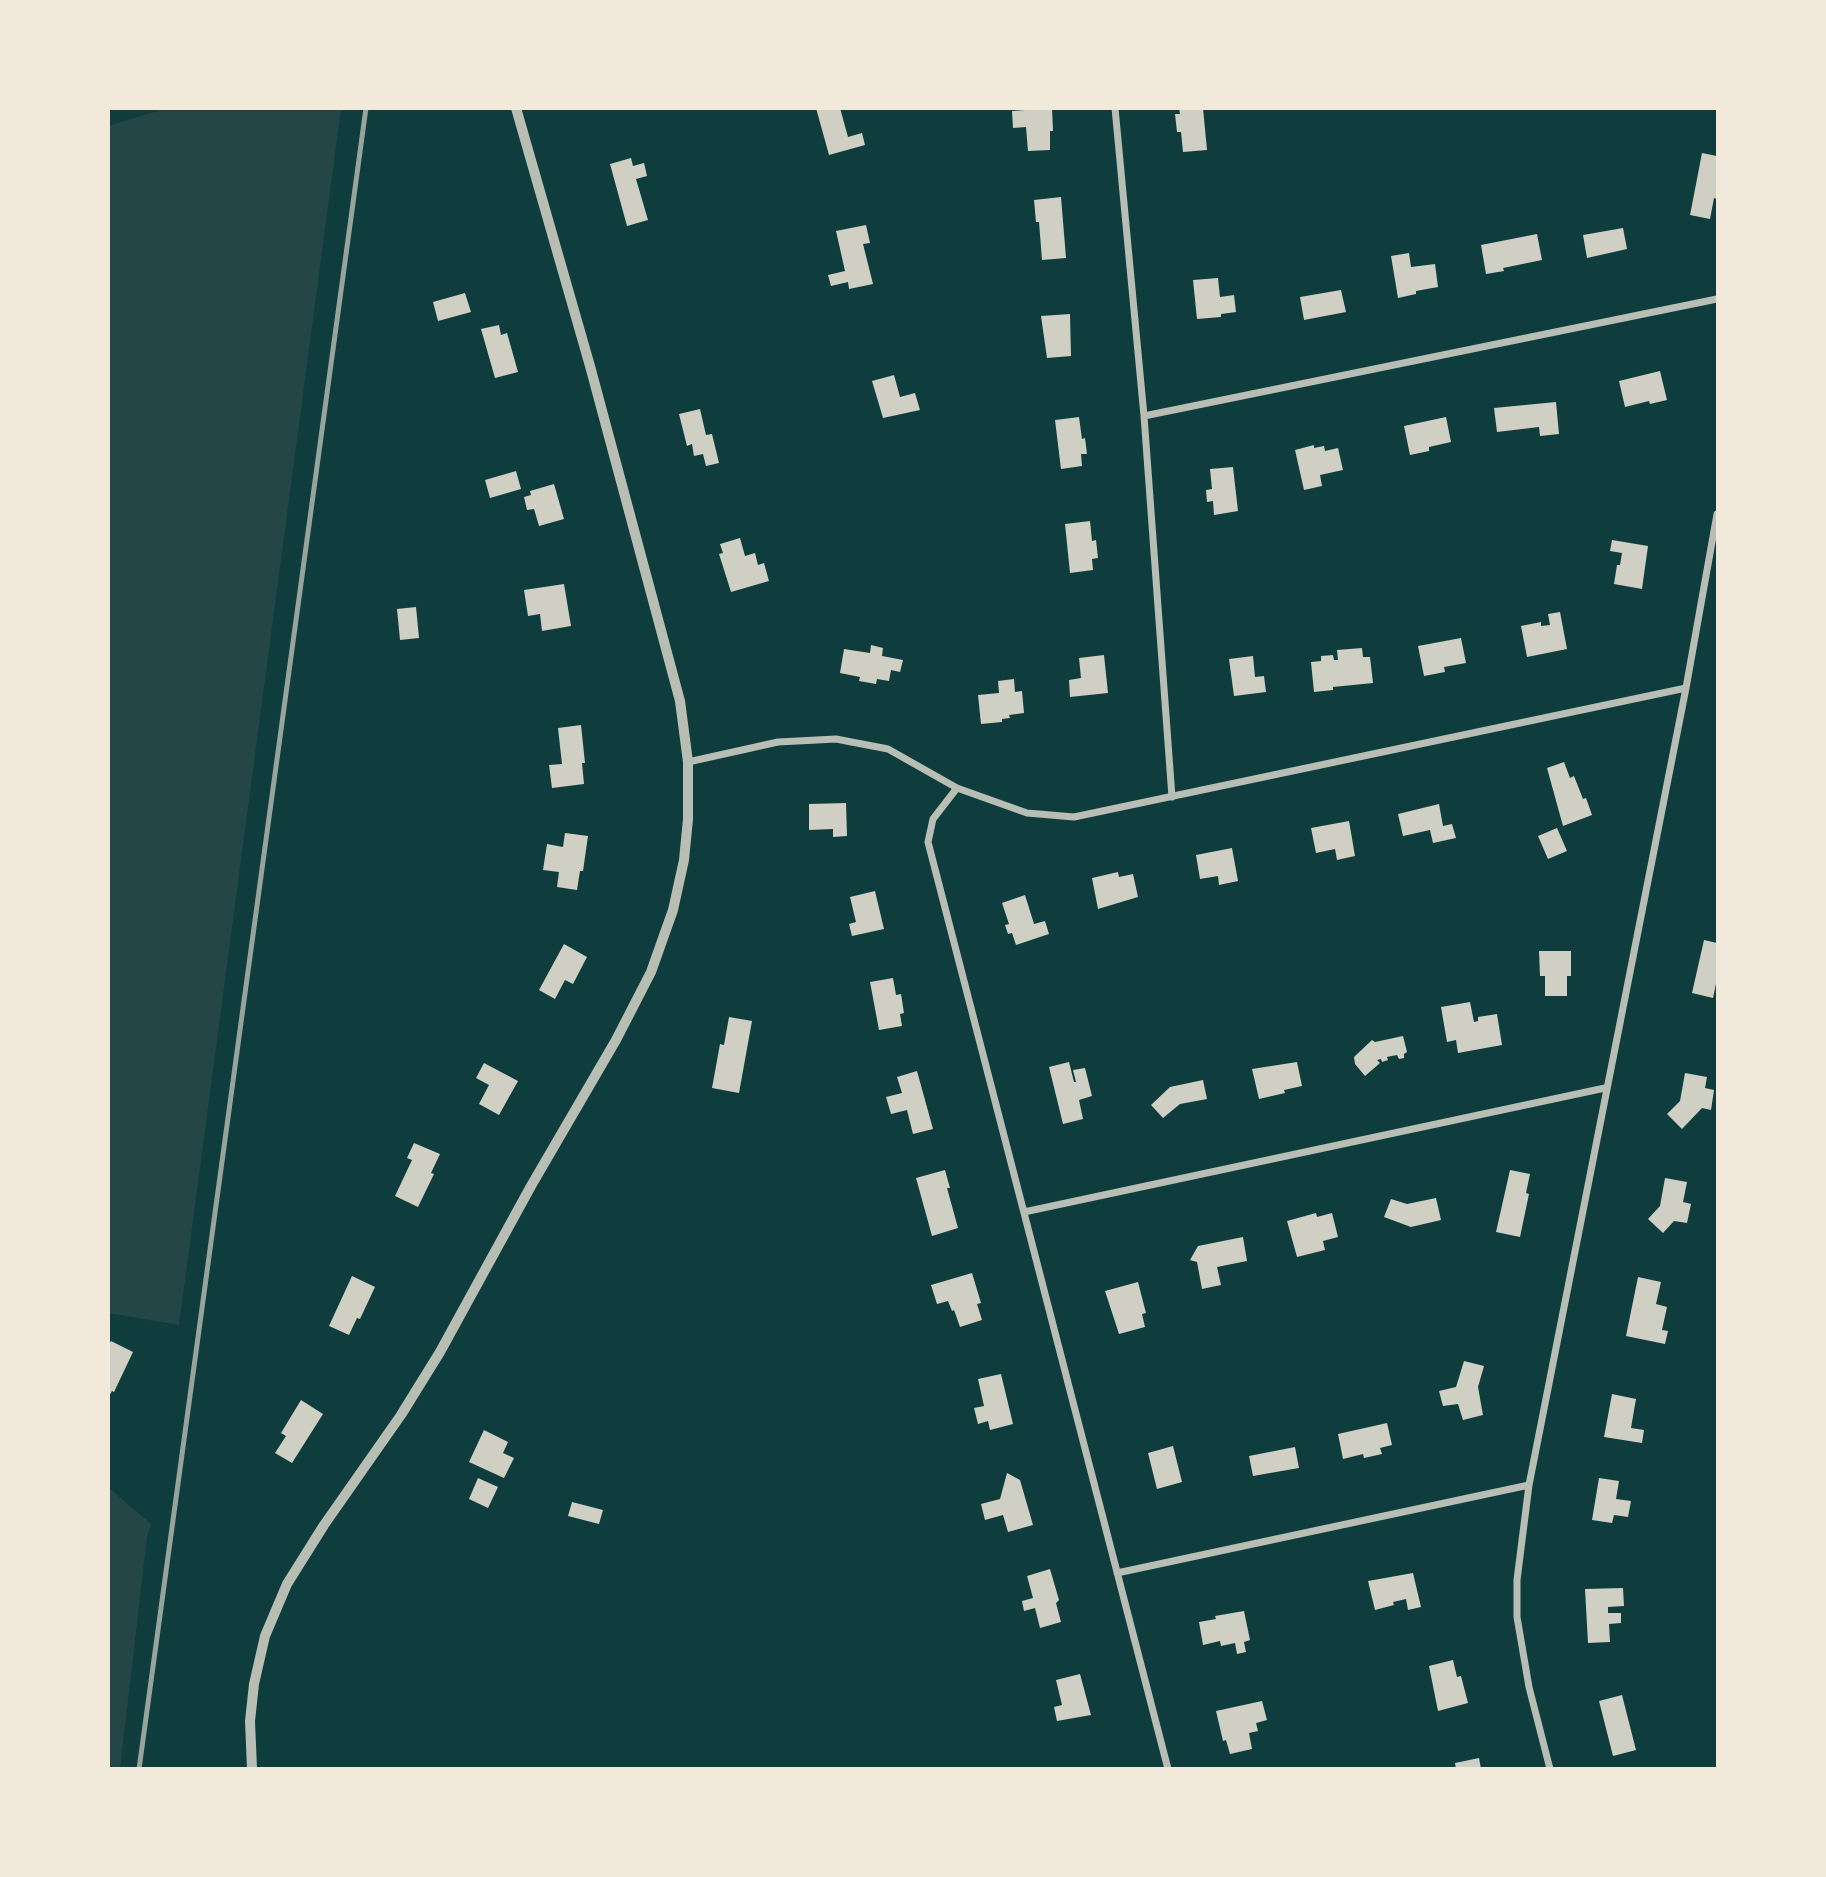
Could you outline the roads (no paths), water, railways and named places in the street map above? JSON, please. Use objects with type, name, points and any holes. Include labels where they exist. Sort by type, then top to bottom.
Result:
[{"type":"street","points":[[252,1769],[250,1731],[254,1684],[265,1636],[287,1584],[324,1525],[401,1415],[617,1040],[651,972],[673,910],[684,860],[688,762],[680,701],[516,108]]},
{"type":"street","points":[[1115,108],[1144,416],[1172,797]]},
{"type":"street","points":[[1144,416],[1717,299]]},
{"type":"street","points":[[1550,1769],[1529,1687],[1517,1617],[1517,1580],[1529,1485],[1605,1088],[1686,688],[1717,514]]},
{"type":"street","points":[[688,762],[778,742],[836,739],[888,749],[957,788],[1027,813],[1074,817],[1686,688]]},
{"type":"street","points":[[957,788],[933,819],[928,842],[1168,1769]]},
{"type":"street","points":[[1024,1212],[1605,1088]]},
{"type":"street","points":[[1117,1573],[1529,1485]]},
{"type":"railway","points":[[139,1769],[366,108]]}]
